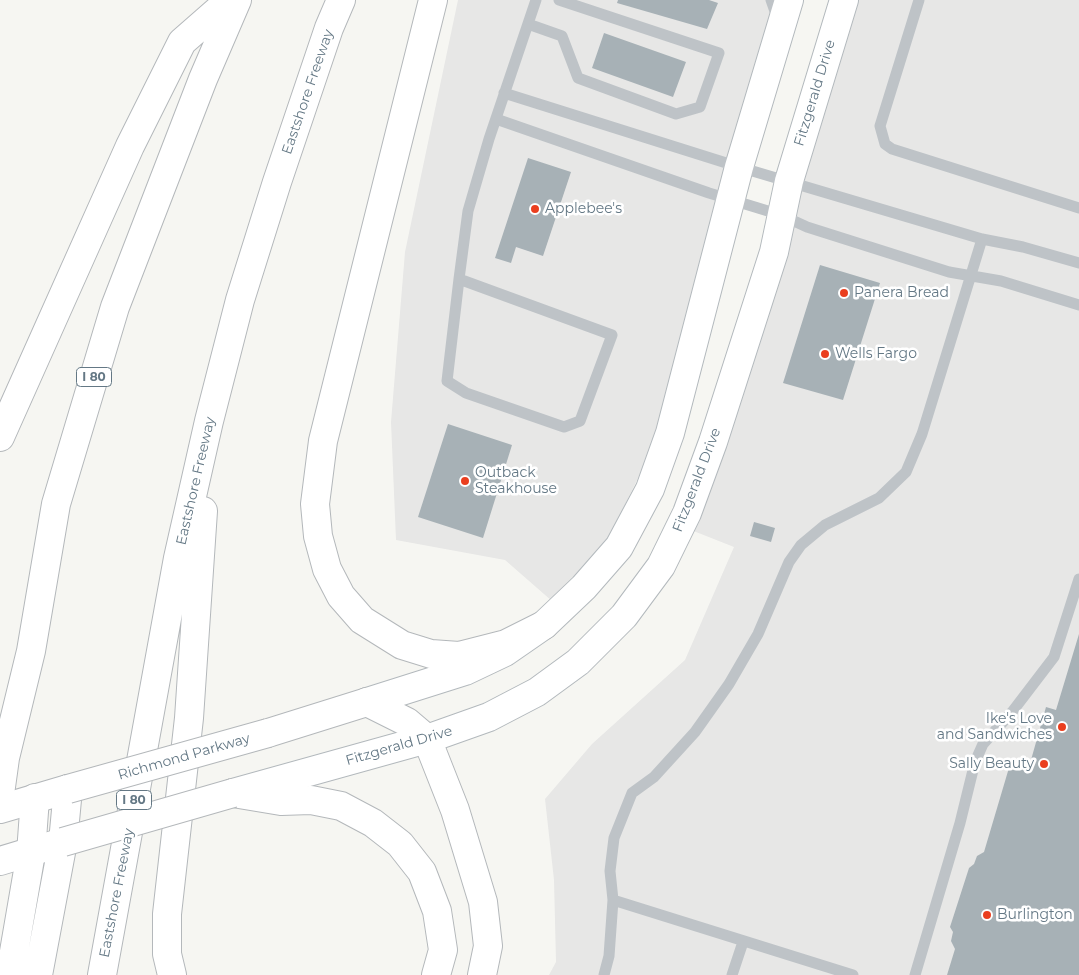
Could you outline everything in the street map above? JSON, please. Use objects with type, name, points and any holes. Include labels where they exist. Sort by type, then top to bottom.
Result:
[{"type":"main road","points":[[0,437],[126,155],[182,42],[230,0]]},
{"type":"main road","name":"I 80","points":[[0,794],[5,758],[31,651],[59,494],[115,307],[199,88],[237,0]]},
{"type":"main road","name":"Eastshore Freeway","points":[[102,975],[178,558],[209,421],[240,300],[277,182],[329,28],[341,0]]},
{"type":"main road","points":[[433,0],[323,441],[315,504],[318,536],[327,569],[341,596],[362,620],[402,644],[431,654],[459,656],[506,644],[544,625]]},
{"type":"main road","points":[[367,702],[465,671],[505,652],[544,625],[584,587],[619,547],[650,489],[670,433],[739,167],[789,0]]},
{"type":"main road","name":"Fitzgerald Drive","points":[[234,793],[427,739],[489,717],[536,692],[578,662],[624,616],[661,566],[687,513],[716,433],[774,252],[788,181],[844,0]]},
{"type":"main road","points":[[172,975],[167,954],[167,914],[189,718],[209,421]]},
{"type":"main road","points":[[367,702],[407,722],[427,739],[455,810],[483,902],[488,946],[482,975]]},
{"type":"main road","name":"Richmond Parkway","points":[[0,809],[268,733],[367,702]]},
{"type":"main road","points":[[38,975],[63,842],[68,789]]},
{"type":"main road","points":[[0,861],[234,793],[281,800],[311,800],[341,806],[373,823],[400,844],[422,872],[437,911],[442,950],[436,975]]},
{"type":"main road","points":[[10,975],[31,853],[35,798]]},
{"type":"lane","points":[[459,279],[612,335],[580,421],[564,428],[466,393],[448,381],[459,279],[468,211],[504,92],[536,0]]},
{"type":"lane","points":[[528,24],[562,36],[578,78],[676,114],[700,107],[719,53],[559,0]]},
{"type":"lane","points":[[771,0],[781,26]]},
{"type":"lane","points":[[919,0],[880,126],[885,144],[892,149],[1079,208]]},
{"type":"lane","points":[[504,92],[739,167],[982,239],[1023,246],[1079,263]]},
{"type":"lane","points":[[496,119],[731,200],[782,215],[807,227],[949,272],[1000,281],[1079,305]]},
{"type":"lane","points":[[604,975],[609,956],[613,900],[610,871],[614,838],[632,793],[654,777],[695,732],[729,684],[758,634],[783,573],[794,553],[808,538],[825,525],[879,498],[906,472],[919,443],[982,239]]},
{"type":"lane","points":[[915,975],[960,823],[975,762],[983,744],[1012,712],[1054,657],[1079,579]]},
{"type":"lane","points":[[613,900],[852,975]]},
{"type":"lane","points":[[732,975],[743,942]]},
{"type":"shaded area","points":[[458,0],[789,0],[651,451],[609,538],[552,601],[505,560],[396,540],[391,422],[405,252]]},
{"type":"shaded area","points":[[854,0],[1079,0],[1079,975],[549,975],[556,962],[554,880],[545,799],[592,744],[685,660],[734,547],[691,530]]},
{"type":"building","points":[[618,0],[709,0],[718,3],[707,29],[617,3]]},
{"type":"building","points":[[604,33],[686,62],[673,97],[592,68]]},
{"type":"building","name":"Applebee's","points":[[528,158],[571,172],[543,256],[516,247],[511,263],[495,258]]},
{"type":"building","points":[[820,265],[880,283],[843,400],[783,383]]},
{"type":"building","name":"Outback Steakhouse","points":[[448,424],[512,445],[483,538],[418,517]]},
{"type":"building","points":[[754,522],[775,528],[771,542],[750,536]]},
{"type":"building","points":[[1079,634],[1079,975],[947,975],[955,949],[951,941],[953,932],[950,927],[969,868],[974,864],[977,856],[984,852],[1011,761],[1029,767],[1046,707],[1056,710]]},
{"type":"place","name":"Applebee's","points":[[535,209]]},
{"type":"place","name":"Panera Bread","points":[[844,293]]},
{"type":"place","name":"Wells Fargo","points":[[825,354]]},
{"type":"place","name":"Outback Steakhouse","points":[[465,481]]},
{"type":"place","name":"Ike's Love and Sandwiches","points":[[1062,727]]},
{"type":"place","name":"Sally Beauty","points":[[1044,764]]},
{"type":"place","name":"Burlington","points":[[987,915]]}]
